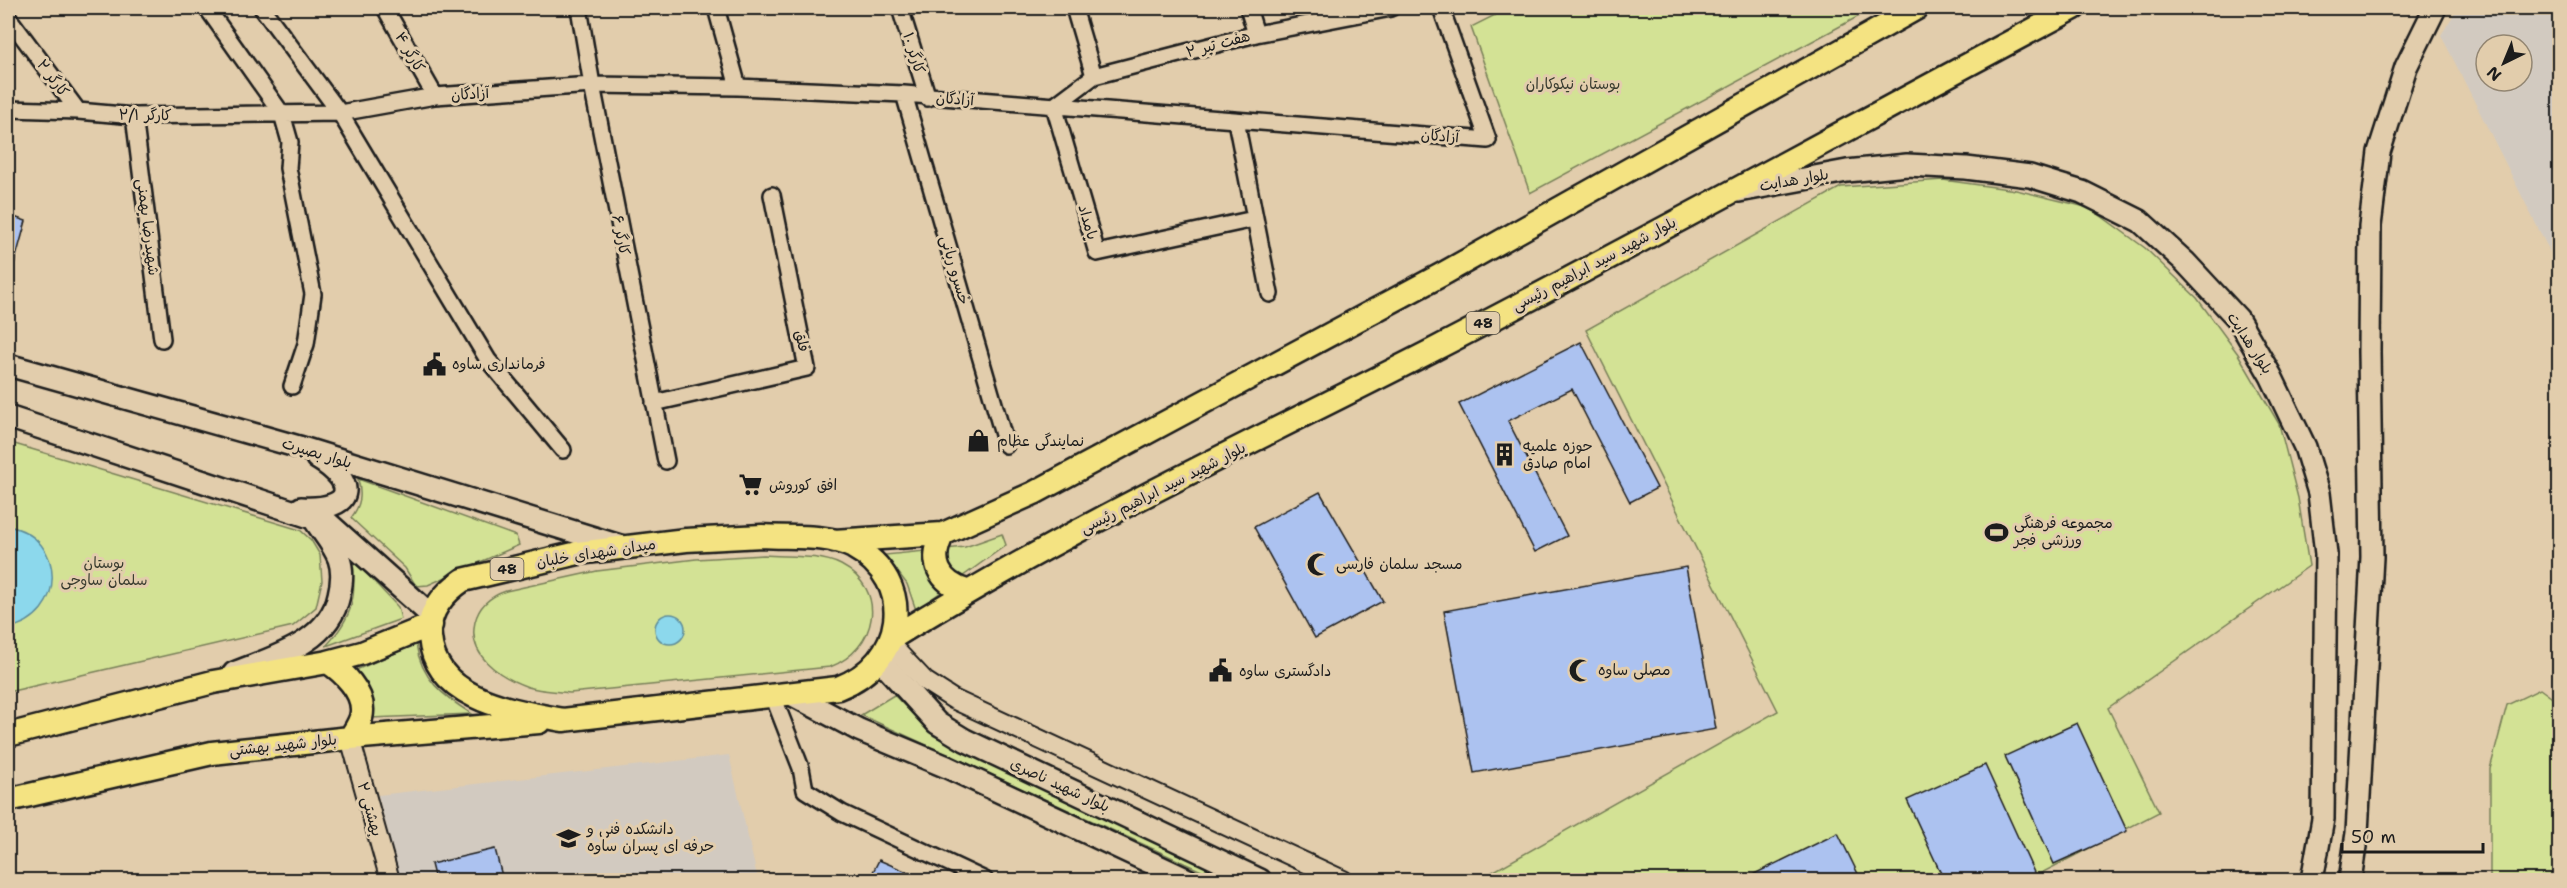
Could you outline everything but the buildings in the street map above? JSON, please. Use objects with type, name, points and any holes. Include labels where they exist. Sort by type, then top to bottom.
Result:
[{"type":"main road","name":"48","points":[[834,541],[943,534],[1034,493],[1441,275],[1917,8]]},
{"type":"main road","name":"بلوار شهید سید ابراهیم رئیسی","points":[[887,648],[967,591],[1437,348],[2074,8]]},
{"type":"main road","points":[[2350,880],[2357,833],[2372,557],[2370,226],[2379,152],[2406,67],[2436,8]]},
{"type":"main road","name":"بلوار هدایت","points":[[1727,193],[1846,171],[1907,165],[1966,168],[2030,176],[2082,192],[2140,221],[2185,262],[2238,319],[2271,376],[2305,447],[2319,493],[2326,554],[2322,819],[2312,880]]},
{"type":"main road","name":"بلوار بصیرت","points":[[8,365],[299,447],[624,548]]},
{"type":"main road","points":[[8,417],[328,523],[431,620],[362,653],[327,662],[213,682],[8,735]]},
{"type":"main road","points":[[283,507],[317,509],[331,507],[340,503],[344,495],[342,481],[330,466],[299,447]]},
{"type":"main road","points":[[213,682],[292,650],[323,629],[336,611],[342,582],[339,559],[312,516]]},
{"type":"main road","points":[[943,534],[936,557],[940,574],[952,586],[967,591]]},
{"type":"main road","name":"میدان شهدای خلبان","points":[[431,620],[439,602],[449,589],[463,580],[578,553],[686,540],[762,536],[834,541],[850,546],[865,555],[887,581],[893,596],[895,613],[887,648]]},
{"type":"main road","name":"48","points":[[431,620],[430,647],[436,663],[456,686],[470,695],[485,700],[532,714],[563,720],[782,695],[846,685],[868,673],[887,648]]},
{"type":"main road","name":"بلوار شهید ناصری","points":[[887,648],[938,723],[965,740],[1260,880]]},
{"type":"main road","points":[[327,662],[348,680],[358,695],[362,711],[360,720],[350,738]]},
{"type":"main road","points":[[782,695],[947,767],[1188,880]]},
{"type":"main road","name":"بلوار شهید بهشتی","points":[[8,800],[212,753],[350,738],[563,720]]},
{"type":"street","points":[[207,8],[282,114],[290,142],[288,168],[313,294],[306,344],[292,386]]},
{"type":"street","points":[[262,8],[340,113],[488,360],[562,450]]},
{"type":"street","name":"کارگر ۴","points":[[385,8],[435,96]]},
{"type":"street","name":"کارگر ۶","points":[[579,8],[666,461]]},
{"type":"street","points":[[716,8],[738,87]]},
{"type":"street","name":"کارگر ۱۰","points":[[900,8],[928,98]]},
{"type":"street","points":[[1074,8],[1094,76]]},
{"type":"street","points":[[1248,8],[1256,34]]},
{"type":"street","name":"هفت تیر ۲","points":[[1054,106],[1094,76],[1256,34],[1391,8]]},
{"type":"street","name":"آزادگان","points":[[282,114],[340,113],[435,96],[592,85],[738,87],[904,94],[928,98],[1488,140],[1441,8]]},
{"type":"street","name":"کارگر ۲","points":[[8,17],[78,111]]},
{"type":"street","name":"خسرو ربانی","points":[[904,94],[1006,445]]},
{"type":"street","name":"بامداد","points":[[1054,106],[1097,253],[1254,219]]},
{"type":"street","name":"کارگر ۲/۱","points":[[8,109],[78,111],[134,116],[282,114]]},
{"type":"street","name":"شهیدرضا بهمنی","points":[[134,116],[162,339]]},
{"type":"street","points":[[1236,122],[1270,294]]},
{"type":"street","name":"فلق","points":[[654,403],[807,368],[772,195]]},
{"type":"street","points":[[887,648],[925,681],[953,699],[1343,880]]},
{"type":"street","points":[[782,695],[805,790],[842,813],[986,880]]},
{"type":"street","name":"بهشتی ۲","points":[[350,738],[390,880]]},
{"type":"shaded area","points":[[2458,8],[2559,8],[2559,270],[2441,35]]},
{"type":"shaded area","name":"دانشکده فنی و حرفه ای پسران ساوه","points":[[729,755],[758,880],[401,880],[378,795]]},
{"type":"green space","name":"بوستان نیکوکاران","points":[[1509,8],[1874,8],[1530,193],[1471,27]]},
{"type":"green space","name":"مجموعه فرهنگی ورزشی فجر","points":[[1943,180],[2016,190],[2090,208],[2145,248],[2197,298],[2238,354],[2279,424],[2298,498],[2309,566],[2108,708],[2159,812],[2028,880],[1478,880],[1778,711],[1586,330],[1841,187]]},
{"type":"green space","name":"بوستان سلمان ساوجی","points":[[8,442],[300,530],[311,540],[320,555],[322,581],[316,607],[293,626],[8,692]]},
{"type":"green space","points":[[358,479],[516,536],[519,545],[428,585],[416,586],[405,568],[351,518],[360,500]]},
{"type":"green space","points":[[1002,534],[1006,545],[916,610],[907,584],[885,555],[965,547]]},
{"type":"green space","points":[[764,555],[832,561],[856,576],[866,589],[871,604],[871,619],[867,633],[858,647],[846,658],[830,667],[570,693],[543,690],[517,683],[488,664],[476,645],[475,622],[479,611],[495,596],[506,591],[597,571],[696,559]]},
{"type":"green space","points":[[350,556],[398,607],[401,619],[326,646],[342,625],[352,604],[354,582]]},
{"type":"green space","points":[[416,644],[428,677],[443,693],[472,714],[370,718],[370,692],[356,670]]},
{"type":"green space","points":[[2540,689],[2559,703],[2559,880],[2490,880],[2490,769],[2507,705]]},
{"type":"green space","points":[[894,695],[934,736],[1241,880],[1221,880],[861,715]]},
{"type":"water","points":[[8,526],[27,533],[41,545],[49,560],[52,577],[49,594],[41,609],[27,621],[8,628]]},
{"type":"water","points":[[670,614],[681,618],[685,629],[681,640],[670,644],[659,640],[655,629],[659,618]]},
{"type":"place","name":"فرمانداری ساوه","points":[[434,364]]},
{"type":"place","name":"نمایندگی عظام","points":[[979,441]]},
{"type":"place","name":"حوزه علمیه امام صادق","points":[[1505,455]]},
{"type":"place","name":"افق کوروش","points":[[751,485]]},
{"type":"place","name":"مجموعه فرهنگی ورزشی فجر","points":[[1996,532]]},
{"type":"place","name":"مسجد سلمان فارسی","points":[[1318,564]]},
{"type":"place","name":"مصلی ساوه","points":[[1580,670]]},
{"type":"place","name":"دادگستری ساوه","points":[[1221,671]]},
{"type":"place","name":"دانشکده فنی و حرفه ای پسران ساوه","points":[[569,838]]}]
